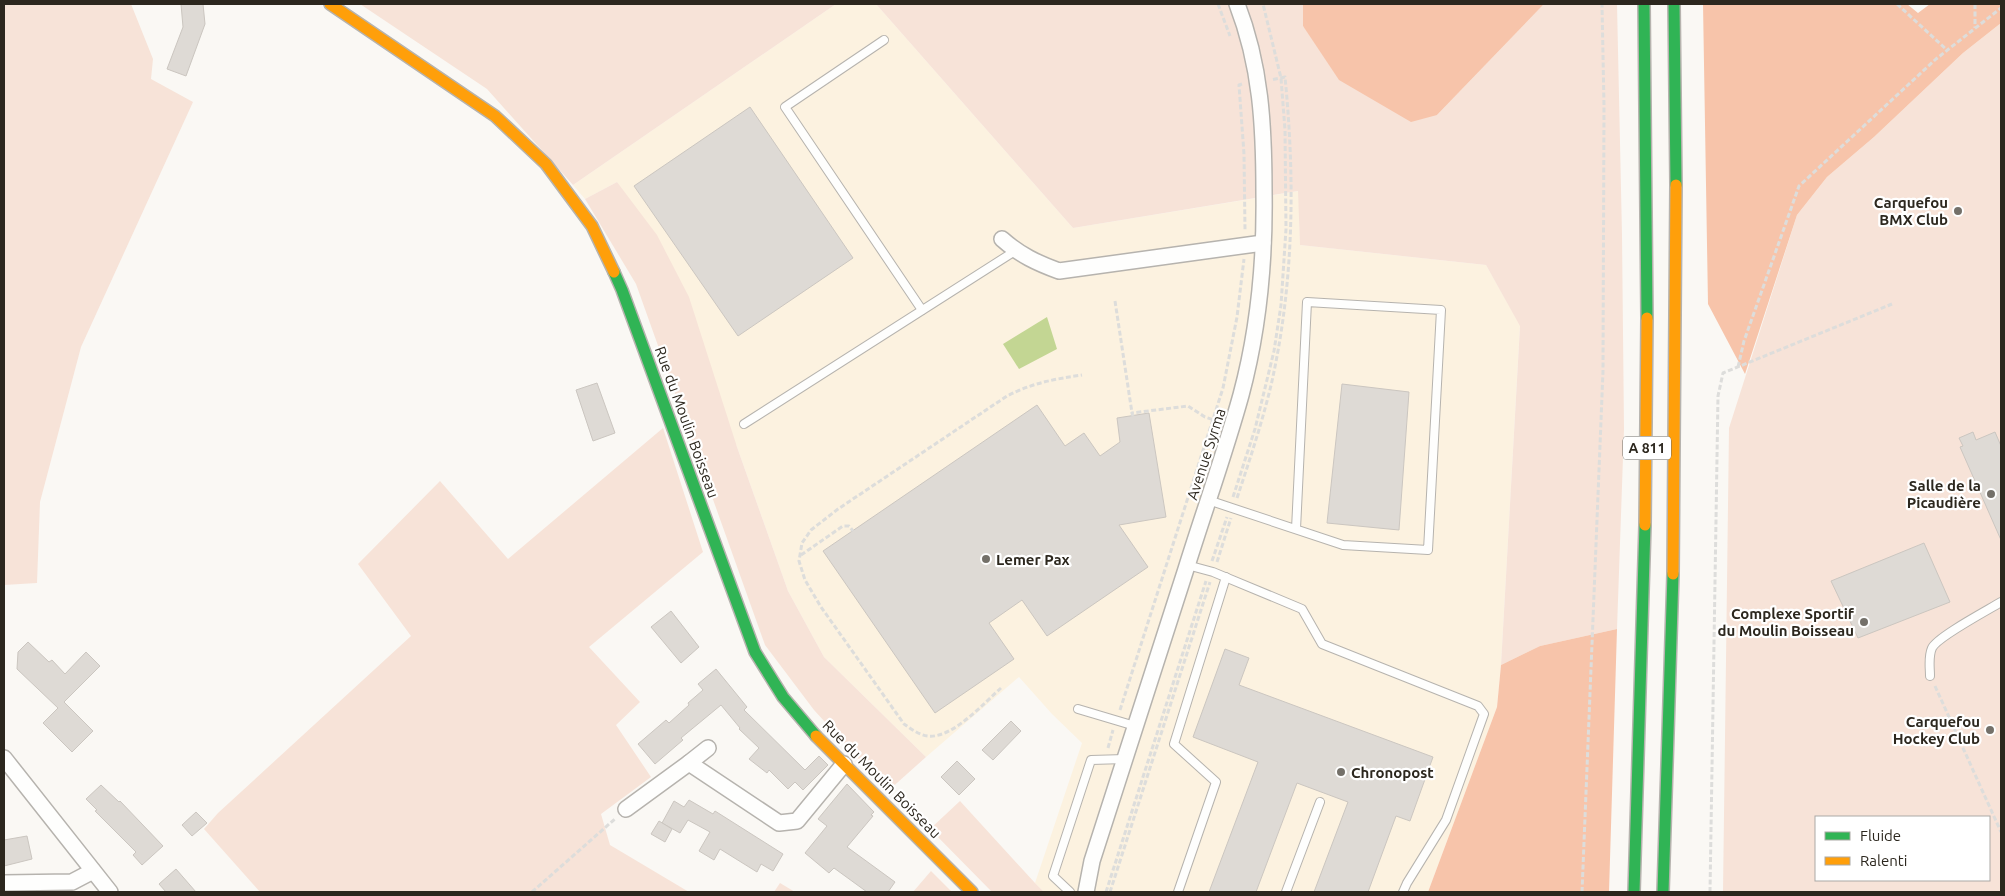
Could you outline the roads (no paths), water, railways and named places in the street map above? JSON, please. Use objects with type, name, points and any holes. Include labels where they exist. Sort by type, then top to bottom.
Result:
[{"type":"main road","name":"Rue du Moulin Boisseau","points":[[330,4],[495,116],[546,164],[592,226],[622,290],[755,652],[783,696],[820,740],[972,892]]},
{"type":"main road","name":"A 811","points":[[1634,892],[1643,643],[1648,388],[1644,4]]},
{"type":"main road","name":"A 811","points":[[1663,892],[1669,731],[1678,312],[1674,4]]},
{"type":"street","name":"Avenue Syrma","points":[[1086,892],[1092,861],[1125,759],[1124,723],[1187,565],[1236,411],[1253,341],[1260,291],[1256,243],[1264,159],[1261,98],[1245,24],[1237,4]]},
{"type":"street","points":[[1002,239],[1015,251],[1028,259],[1059,271],[1256,243]]},
{"type":"street","points":[[626,809],[708,748]]},
{"type":"street","points":[[4,758],[110,892]]},
{"type":"street","points":[[689,763],[779,822],[797,821],[844,764]]},
{"type":"street","points":[[4,882],[38,884],[72,882],[93,871]]},
{"type":"lane","points":[[884,40],[784,107],[922,310]]},
{"type":"lane","points":[[744,424],[1015,251]]},
{"type":"lane","points":[[1208,500],[1296,530],[1343,545],[1428,550],[1441,310],[1307,302],[1296,530]]},
{"type":"lane","points":[[1187,565],[1226,577],[1302,609],[1322,644],[1478,706],[1484,714],[1446,820],[1403,892]]},
{"type":"lane","points":[[1178,892],[1216,782],[1174,744],[1226,577]]},
{"type":"lane","points":[[1930,676],[1929,659],[1933,646],[1958,628],[2001,602]]},
{"type":"lane","points":[[1078,708],[1124,723]]},
{"type":"lane","points":[[1070,892],[1052,876],[1091,760],[1125,759]]},
{"type":"lane","points":[[1286,892],[1320,802]]},
{"type":"place","name":"Carquefou BMX Club","points":[[1958,211]]},
{"type":"place","name":"Salle de la Picaudière","points":[[1991,494]]},
{"type":"place","name":"Lemer Pax","points":[[986,559]]},
{"type":"place","name":"Complexe Sportif du Moulin Boisseau","points":[[1864,622]]},
{"type":"place","name":"Carquefou Hockey Club","points":[[1990,730]]},
{"type":"place","name":"Chronopost","points":[[1341,772]]}]
